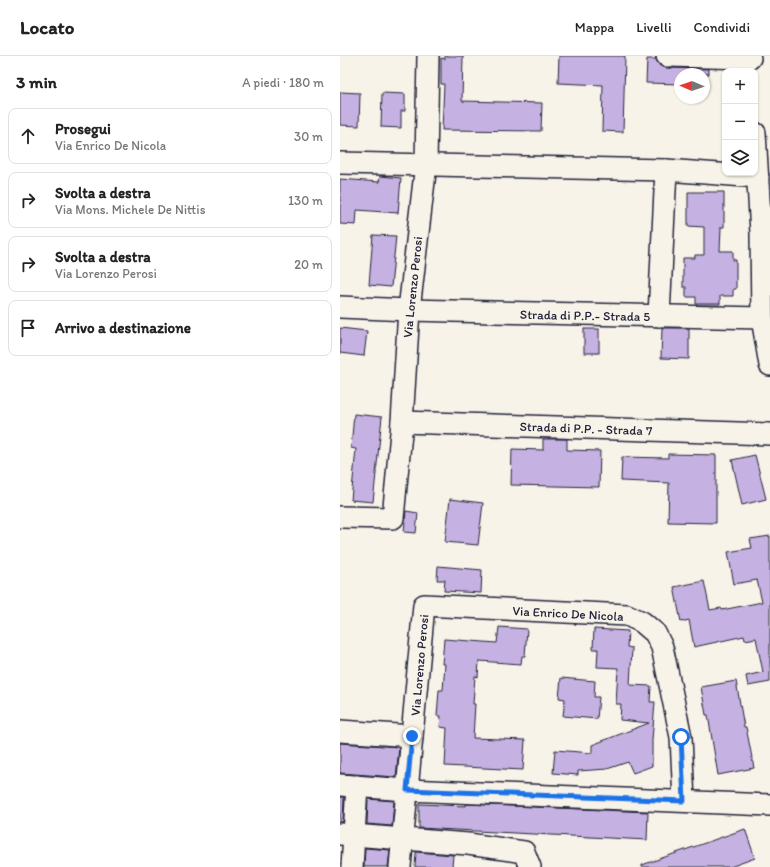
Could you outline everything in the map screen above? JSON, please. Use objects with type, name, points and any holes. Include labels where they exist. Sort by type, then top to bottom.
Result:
[{"type":"street","name":"Via Lorenzo Perosi","points":[[340,517],[393,518],[402,422],[409,310],[426,164],[428,56]]},
{"type":"street","points":[[667,56],[750,62]]},
{"type":"street","points":[[755,140],[761,233],[762,318],[770,365]]},
{"type":"street","points":[[340,163],[666,170],[758,177]]},
{"type":"street","points":[[659,316],[666,170]]},
{"type":"street","name":"Strada di P.P.- Strada 5","points":[[340,307],[409,310],[762,318]]},
{"type":"street","name":"Strada di P.P. - Strada 7","points":[[402,422],[770,434]]},
{"type":"street","name":"Via Lorenzo Perosi","points":[[400,867],[424,605]]},
{"type":"street","name":"Via Enrico De Nicola","points":[[424,605],[627,615],[642,622],[655,633],[662,647],[681,737],[684,801]]},
{"type":"street","points":[[340,731],[412,736]]},
{"type":"street","points":[[352,867],[347,835],[348,786],[407,790],[770,805]]},
{"type":"street","points":[[347,835],[468,844],[524,852],[530,867]]},
{"type":"building","points":[[445,56],[463,56],[462,101],[542,103],[541,131],[442,130],[444,84],[441,84],[441,58],[445,59]]},
{"type":"building","points":[[559,56],[625,56],[623,132],[602,131],[603,85],[558,83]]},
{"type":"building","points":[[647,59],[656,59],[660,66],[674,68],[674,84],[646,83]]},
{"type":"building","points":[[340,92],[360,93],[359,126],[340,125]]},
{"type":"building","points":[[382,93],[405,94],[405,111],[401,111],[401,128],[381,127]]},
{"type":"building","points":[[380,176],[401,178],[398,213],[357,210],[356,225],[340,224],[340,179],[379,182]]},
{"type":"building","points":[[688,192],[724,192],[724,227],[721,227],[720,251],[733,251],[733,260],[736,260],[736,289],[733,289],[733,296],[720,296],[720,304],[696,304],[696,297],[686,297],[686,287],[683,287],[683,258],[695,258],[695,255],[704,255],[704,227],[688,226]]},
{"type":"building","points":[[373,235],[396,236],[391,287],[369,285]]},
{"type":"building","points":[[340,328],[367,331],[364,356],[340,353]]},
{"type":"building","points":[[662,328],[689,328],[689,359],[661,358]]},
{"type":"building","points":[[584,329],[599,329],[599,353],[584,353]]},
{"type":"building","points":[[354,414],[382,417],[373,502],[351,500],[356,449],[351,448]]},
{"type":"building","points":[[543,439],[567,439],[567,450],[600,451],[599,487],[511,485],[512,449],[543,450]]},
{"type":"building","points":[[668,454],[716,455],[716,523],[668,522],[669,483],[621,481],[622,457],[668,458]]},
{"type":"building","points":[[755,455],[766,499],[742,505],[732,460]]},
{"type":"building","points":[[450,499],[483,503],[478,545],[445,542]]},
{"type":"building","points":[[406,511],[418,513],[416,533],[404,532]]},
{"type":"building","points":[[770,536],[770,682],[748,686],[746,676],[763,672],[756,638],[745,640],[744,636],[694,647],[689,620],[681,622],[674,587],[704,581],[710,610],[721,608],[722,610],[762,602],[757,580],[734,584],[728,552],[752,548],[750,539]]},
{"type":"building","points":[[438,566],[482,570],[481,593],[444,591],[445,580],[437,580]]},
{"type":"building","points":[[499,627],[527,629],[525,656],[522,656],[521,664],[479,661],[478,677],[475,676],[473,738],[525,740],[523,770],[445,766],[447,728],[440,727],[441,716],[437,716],[439,690],[443,690],[445,664],[442,664],[444,639],[497,643]]},
{"type":"building","points":[[594,629],[628,631],[627,647],[632,648],[630,685],[651,686],[650,702],[655,702],[652,740],[652,766],[633,773],[628,762],[607,769],[578,771],[578,775],[553,773],[555,750],[592,753],[592,745],[649,723],[620,720],[621,704],[616,704],[618,668],[597,667],[598,649],[593,649]]},
{"type":"building","points":[[561,678],[595,681],[594,697],[599,697],[597,719],[563,716],[565,699],[559,698]]},
{"type":"building","points":[[736,681],[744,727],[746,727],[754,768],[718,775],[708,715],[706,715],[701,687]]},
{"type":"building","points":[[340,743],[399,747],[396,777],[340,773]]},
{"type":"building","points":[[340,797],[344,797],[343,822],[340,822]]},
{"type":"building","points":[[368,799],[394,801],[392,826],[367,824]]},
{"type":"building","points":[[419,804],[466,806],[466,804],[648,812],[647,840],[419,828]]},
{"type":"building","points":[[745,829],[755,858],[730,867],[642,867],[642,865]]},
{"type":"building","points":[[365,848],[390,850],[388,867],[364,867]]},
{"type":"building","points":[[416,852],[453,855],[452,867],[415,867]]},
{"type":"route","points":[[412,736],[407,790],[684,801],[681,737]]}]
